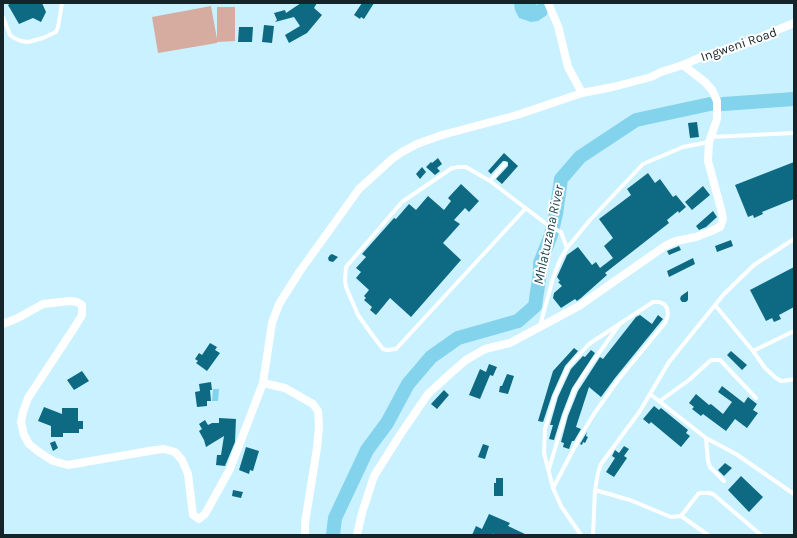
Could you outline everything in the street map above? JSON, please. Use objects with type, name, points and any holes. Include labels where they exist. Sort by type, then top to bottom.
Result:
[{"type":"street","points":[[548,3],[558,26],[568,67],[582,93]]},
{"type":"street","name":"Ingweni Road","points":[[3,324],[18,318],[43,304],[70,301],[77,302],[82,305],[82,315],[76,326],[28,398],[21,422],[24,435],[29,444],[39,452],[53,461],[68,465],[155,450],[164,449],[175,452],[182,460],[188,474],[193,515],[199,519],[205,514],[230,469],[263,383],[272,323],[279,304],[300,271],[360,189],[392,159],[417,144],[447,134],[517,115],[582,93],[651,77],[706,55],[736,48],[794,23]]},
{"type":"street","points":[[357,535],[362,513],[374,476],[428,394],[466,360],[485,349],[510,343],[579,306],[665,246],[676,240],[696,237],[720,227],[723,219],[722,213],[708,161],[710,140],[717,119],[717,101],[715,95],[705,82],[683,65]]},
{"type":"street","points":[[263,383],[286,388],[313,404],[318,411],[319,427],[317,448],[306,510],[305,535]]},
{"type":"lane","points":[[3,17],[10,35],[21,41],[28,42],[43,38],[56,32],[62,3]]},
{"type":"lane","points":[[539,328],[552,278],[560,260],[590,220],[643,164],[683,147],[710,140],[794,133]]},
{"type":"lane","points":[[490,181],[506,164]]},
{"type":"lane","points":[[525,209],[396,349],[383,349],[358,315],[346,287],[344,274],[346,267],[402,202],[452,168],[466,167],[490,181],[525,209],[549,226],[561,232],[568,248]]},
{"type":"lane","points":[[593,535],[595,490],[598,473],[602,464],[640,410],[668,362],[715,304],[754,265],[794,238]]},
{"type":"lane","points":[[553,488],[594,414],[618,380],[665,323],[668,315],[667,308],[664,304],[654,302],[589,344],[577,356],[563,377],[554,396],[545,429],[544,453],[553,488],[561,506],[581,535]]},
{"type":"lane","points":[[715,304],[765,368],[781,381],[794,379]]},
{"type":"lane","points":[[549,470],[565,415],[575,389],[587,369],[620,323]]},
{"type":"lane","points":[[753,351],[794,331]]},
{"type":"lane","points":[[660,402],[712,360],[720,360],[756,398]]},
{"type":"lane","points":[[650,394],[706,438],[736,454],[794,494]]},
{"type":"lane","points":[[706,438],[710,467],[724,481]]},
{"type":"lane","points":[[595,490],[630,500],[671,517],[681,516],[708,535]]},
{"type":"lane","points":[[681,516],[699,493],[709,493],[713,494],[761,535]]},
{"type":"shaded area","points":[[211,6],[217,39],[217,7],[235,7],[235,41],[217,42],[158,53],[152,17]]},
{"type":"water","points":[[514,3],[534,3],[537,5],[539,3],[545,3],[548,6],[547,15],[538,21],[531,22],[519,18],[515,10]]},
{"type":"water","points":[[213,389],[219,389],[218,401],[212,401]]},
{"type":"building","points":[[11,3],[42,3],[46,12],[41,22],[33,18],[19,24],[8,5]]},
{"type":"building","points":[[301,3],[317,3],[314,8],[322,15],[307,33],[289,43],[285,35],[300,26],[294,17],[275,22],[277,20],[274,13],[285,10],[286,13]]},
{"type":"building","points":[[362,3],[374,3],[364,19],[361,17],[360,19],[354,15]]},
{"type":"building","points":[[264,25],[274,26],[272,43],[262,42]]},
{"type":"building","points":[[239,27],[253,27],[252,42],[238,42]]},
{"type":"building","points":[[697,122],[699,137],[690,138],[688,123]]},
{"type":"building","points":[[504,153],[518,166],[502,184],[496,179],[508,166],[508,162],[503,161],[491,174],[488,171]]},
{"type":"building","points":[[438,158],[442,164],[437,168],[440,171],[435,175],[426,167]]},
{"type":"building","points":[[794,162],[794,199],[762,212],[763,214],[754,218],[753,215],[748,217],[735,185]]},
{"type":"building","points":[[422,167],[426,172],[420,179],[416,174]]},
{"type":"building","points":[[648,173],[655,183],[660,179],[673,197],[676,195],[686,207],[679,213],[678,211],[667,220],[669,223],[605,273],[607,275],[581,298],[577,301],[575,299],[561,308],[553,298],[554,293],[562,286],[558,282],[560,281],[557,277],[567,255],[578,247],[592,265],[596,262],[600,268],[613,258],[604,246],[613,238],[599,219],[631,195],[627,189]]},
{"type":"building","points":[[461,184],[479,201],[469,212],[465,208],[454,220],[460,224],[443,243],[461,260],[411,317],[390,298],[376,315],[370,310],[372,307],[364,300],[366,298],[364,296],[369,290],[356,278],[361,272],[356,268],[366,257],[362,254],[394,218],[396,219],[409,204],[416,210],[428,196],[444,210],[451,201],[448,198]]},
{"type":"building","points":[[703,186],[710,195],[692,210],[685,202]]},
{"type":"building","points":[[713,211],[717,217],[706,227],[699,230],[696,226]]},
{"type":"building","points":[[731,240],[733,246],[717,252],[715,246]]},
{"type":"building","points":[[679,246],[681,250],[669,255],[667,251]]},
{"type":"building","points":[[332,254],[338,257],[333,262],[329,261],[328,258]]},
{"type":"building","points":[[693,258],[695,264],[669,277],[667,271]]},
{"type":"building","points":[[794,267],[794,307],[779,315],[781,319],[774,322],[772,318],[766,321],[750,290]]},
{"type":"building","points":[[688,291],[688,300],[686,302],[682,302],[680,299],[681,296]]},
{"type":"building","points":[[640,315],[652,324],[658,315],[663,319],[601,397],[589,387],[576,427],[581,429],[574,441],[572,441],[569,449],[563,447],[564,443],[561,442],[568,416],[578,391],[600,357],[603,359],[636,317]]},
{"type":"building","points":[[210,343],[217,347],[215,350],[220,353],[207,371],[196,363],[198,361],[195,359],[199,353],[202,355]]},
{"type":"building","points":[[574,348],[578,351],[565,366],[552,395],[543,422],[538,421],[553,371]]},
{"type":"building","points":[[591,350],[595,353],[572,388],[554,440],[549,439],[553,425],[550,425],[558,397],[571,369]]},
{"type":"building","points":[[731,351],[747,365],[742,370],[727,355]]},
{"type":"building","points":[[489,364],[497,367],[493,376],[490,375],[480,399],[469,395],[480,369],[486,372]]},
{"type":"building","points":[[82,371],[89,381],[74,390],[67,380]]},
{"type":"building","points":[[507,374],[514,376],[508,394],[499,392],[500,386],[502,386]]},
{"type":"building","points":[[211,382],[211,401],[207,401],[207,406],[197,407],[195,392],[200,391],[199,384]]},
{"type":"building","points":[[722,386],[744,403],[748,397],[757,404],[753,410],[758,413],[747,428],[735,419],[726,431],[703,414],[701,416],[692,409],[694,407],[689,403],[696,394],[723,414],[732,402],[718,392]]},
{"type":"building","points":[[444,390],[449,395],[437,409],[431,404]]},
{"type":"building","points":[[654,406],[659,410],[661,408],[688,430],[686,433],[690,436],[681,447],[651,422],[649,424],[643,419]]},
{"type":"building","points":[[44,407],[62,414],[62,408],[78,408],[78,421],[83,421],[83,429],[79,429],[79,433],[63,433],[63,437],[51,437],[51,426],[38,421]]},
{"type":"building","points":[[219,418],[236,419],[235,442],[225,466],[216,465],[217,455],[221,455],[224,436],[206,447],[199,431],[202,429],[199,424],[205,420],[208,425],[212,423],[219,423]]},
{"type":"building","points":[[587,432],[586,436],[588,437],[582,445],[580,444]]},
{"type":"building","points":[[55,441],[58,448],[53,451],[50,443]]},
{"type":"building","points":[[483,444],[489,446],[485,459],[478,457]]},
{"type":"building","points":[[624,446],[629,449],[624,456],[627,458],[614,477],[606,472],[615,458],[612,456],[615,450],[619,453]]},
{"type":"building","points":[[246,447],[259,451],[253,471],[250,470],[249,474],[239,470]]},
{"type":"building","points":[[725,463],[732,468],[724,476],[718,470]]},
{"type":"building","points":[[741,476],[763,497],[749,512],[728,490]]},
{"type":"building","points":[[496,478],[503,478],[503,496],[494,496],[494,483],[496,483]]},
{"type":"building","points":[[233,490],[243,492],[241,498],[232,496]]},
{"type":"building","points":[[489,514],[510,523],[508,526],[527,535],[496,535],[492,533],[495,535],[472,535],[476,526],[482,529]]},
{"type":"waterway","name":"Mhlatuzana River","points":[[723,104],[794,99]]},
{"type":"waterway","name":"Mhlatuzana River","points":[[333,535],[335,518],[367,450],[387,423],[408,384],[431,357],[458,338],[518,321],[535,306],[540,263],[551,235],[556,214],[561,179],[580,157],[636,120],[710,104]]}]
